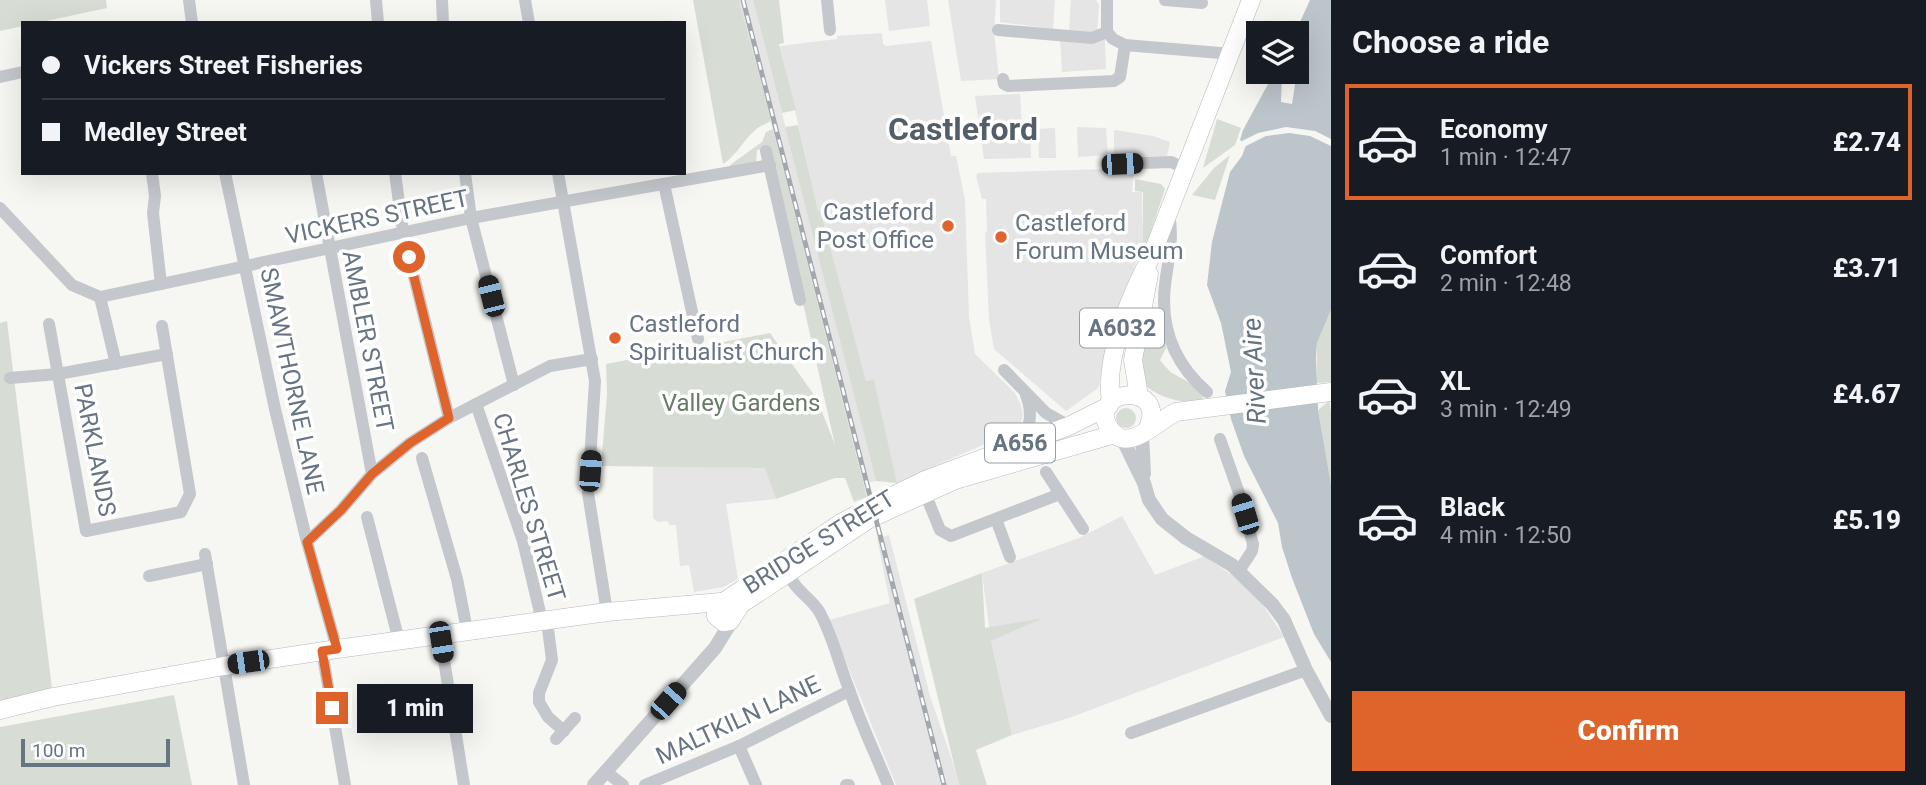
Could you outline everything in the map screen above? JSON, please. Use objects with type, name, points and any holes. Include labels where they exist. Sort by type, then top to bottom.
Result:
[{"type":"main road","name":"A6032","points":[[1142,399],[1133,367],[1150,284],[1151,257],[1251,0]]},
{"type":"main road","name":"A6032","points":[[1110,404],[1112,362],[1150,284]]},
{"type":"main road","name":"A656","points":[[1119,436],[1135,438],[1176,412],[1331,393]]},
{"type":"main road","name":"A656","points":[[1110,404],[1126,394],[1176,412]]},
{"type":"main road","points":[[1142,399],[1151,415],[1144,432]]},
{"type":"main road","name":"BRIDGE STREET","points":[[784,566],[928,486],[1022,443],[1069,426],[1110,404]]},
{"type":"main road","points":[[1110,404],[1106,419],[1108,427],[1119,436]]},
{"type":"main road","name":"BRIDGE STREET","points":[[725,612],[841,523],[907,488],[956,480],[1119,436]]},
{"type":"main road","name":"A656","points":[[0,710],[53,697],[224,666],[467,630],[607,612],[680,607],[725,612]]},
{"type":"street","points":[[189,0],[192,21]]},
{"type":"street","points":[[376,0],[378,21]]},
{"type":"street","points":[[442,0],[443,21]]},
{"type":"street","points":[[525,0],[529,21]]},
{"type":"street","points":[[827,0],[830,30]]},
{"type":"street","points":[[1107,0],[1107,32],[1113,39],[1125,45],[1232,54]]},
{"type":"street","points":[[1165,0],[1194,7]]},
{"type":"street","points":[[998,30],[1092,38],[1107,32]]},
{"type":"street","points":[[1003,79],[1003,84],[1008,86],[1117,80],[1120,78],[1125,45]]},
{"type":"street","points":[[0,77],[21,72]]},
{"type":"street","points":[[766,151],[800,300]]},
{"type":"street","points":[[1111,164],[1171,162],[1185,167]]},
{"type":"street","name":"VICKERS STREET","points":[[100,297],[471,218],[770,165]]},
{"type":"street","points":[[152,175],[155,196],[153,214],[161,284]]},
{"type":"street","name":"SMAWTHORNE LANE","points":[[225,175],[275,409],[322,597],[345,785]]},
{"type":"street","name":"AMBLER STREET","points":[[316,175],[372,474]]},
{"type":"street","points":[[396,175],[402,232],[449,418]]},
{"type":"street","points":[[465,175],[471,218],[514,385]]},
{"type":"street","points":[[558,175],[595,381],[588,493],[607,612]]},
{"type":"street","points":[[664,184],[698,339]]},
{"type":"street","points":[[0,208],[72,285],[100,297]]},
{"type":"street","points":[[1168,210],[1172,246],[1150,284],[1166,329],[1185,370],[1207,392]]},
{"type":"street","name":"PARKLANDS","points":[[100,297],[116,364]]},
{"type":"street","name":"PARKLANDS","points":[[50,324],[86,531],[181,512],[190,494],[162,326]]},
{"type":"street","points":[[1138,335],[1166,329]]},
{"type":"street","name":"PARKLANDS","points":[[10,378],[58,374],[167,355]]},
{"type":"street","points":[[307,542],[341,510],[372,474],[410,443],[449,418],[550,366],[592,359]]},
{"type":"street","points":[[1004,370],[1046,414],[1069,426]]},
{"type":"street","points":[[1021,388],[1030,405],[1028,430],[1022,443]]},
{"type":"street","name":"CHARLES STREET","points":[[476,404],[523,541],[544,621],[552,660],[539,693],[539,702],[560,735],[575,718]]},
{"type":"street","points":[[1144,432],[1144,482]]},
{"type":"street","points":[[1119,436],[1144,482],[1149,500],[1162,519],[1186,538],[1239,571],[1272,604],[1284,620],[1306,670],[1331,716]]},
{"type":"street","points":[[1220,439],[1253,544],[1252,551],[1239,571]]},
{"type":"street","points":[[422,458],[457,579],[467,630]]},
{"type":"street","points":[[1046,472],[1083,529]]},
{"type":"street","points":[[928,486],[940,530],[951,536],[1060,494]]},
{"type":"street","points":[[367,517],[399,641]]},
{"type":"street","points":[[996,519],[1010,557]]},
{"type":"street","points":[[149,576],[206,559],[244,785]]},
{"type":"street","points":[[784,566],[803,594],[818,609],[827,626],[849,691],[888,785]]},
{"type":"street","points":[[594,785],[715,648],[725,612]]},
{"type":"street","points":[[440,635],[464,785]]},
{"type":"street","points":[[1131,733],[1306,670]]},
{"type":"street","name":"MALTKILN LANE","points":[[645,785],[739,746],[849,691]]},
{"type":"street","points":[[739,746],[756,785]]},
{"type":"street","points":[[605,771],[623,785]]},
{"type":"shaded area","points":[[739,0],[753,0],[876,481],[864,484]]},
{"type":"shaded area","points":[[885,0],[927,0],[930,26],[889,31]]},
{"type":"shaded area","points":[[948,0],[996,0],[994,31],[999,79],[961,81]]},
{"type":"shaded area","points":[[1000,0],[1055,0],[1053,29],[1000,22]]},
{"type":"shaded area","points":[[1071,0],[1096,0],[1099,5],[1097,32],[1069,33]]},
{"type":"shaded area","points":[[882,33],[883,44],[886,46],[931,41],[951,156],[956,156],[965,200],[969,317],[975,354],[1015,393],[1023,415],[1020,427],[1016,430],[897,483],[874,381],[866,382],[818,210],[780,46],[837,39],[837,36]]},
{"type":"shaded area","points":[[1060,39],[1105,40],[1106,69],[1062,72]]},
{"type":"shaded area","points":[[1020,94],[1022,129],[1030,130],[1031,158],[984,159],[975,96]]},
{"type":"shaded area","points":[[1077,127],[1106,128],[1108,155],[1078,157]]},
{"type":"shaded area","points":[[1055,128],[1056,158],[1039,158],[1038,129]]},
{"type":"shaded area","points":[[1114,130],[1153,136],[1170,142],[1167,156],[1114,157]]},
{"type":"shaded area","points":[[1105,169],[1134,171],[1132,192],[1142,192],[1143,239],[1098,388],[1066,411],[994,349],[989,319],[986,199],[982,199],[976,176],[978,173]]},
{"type":"shaded area","points":[[653,466],[766,468],[776,499],[726,504],[738,579],[723,587],[694,592],[689,565],[680,566],[676,525],[669,525],[668,521],[658,522],[653,518]]},
{"type":"shaded area","points":[[1122,516],[1155,575],[1205,556],[1253,590],[1284,637],[1069,718],[1012,735],[991,641],[982,573],[1079,538]]},
{"type":"shaded area","points":[[889,535],[930,696],[959,785],[896,785],[829,620],[890,603],[877,538]]},
{"type":"green space","points":[[0,0],[106,0],[107,8],[46,21],[21,21],[21,26],[0,31]]},
{"type":"green space","points":[[693,0],[739,0],[770,116],[770,122],[750,135],[723,164]]},
{"type":"green space","points":[[753,0],[779,0],[784,43],[779,44],[796,110],[782,113]]},
{"type":"green space","points":[[1217,119],[1241,128],[1235,145],[1203,168]]},
{"type":"green space","points":[[798,125],[818,210],[866,381],[874,380],[897,483],[876,481],[785,127]]},
{"type":"green space","name":"Valley Gardens","points":[[773,129],[867,497],[854,502],[845,478],[835,478],[776,499],[765,468],[601,466],[607,395],[606,364],[770,333],[817,399],[835,445],[768,148],[757,150],[756,162],[731,169],[730,165],[762,142],[766,132]]},
{"type":"green space","points":[[1230,155],[1215,200],[1192,195],[1214,168]]},
{"type":"green space","points":[[1135,179],[1161,184],[1165,189],[1143,255],[1138,257],[1143,239],[1143,192],[1135,191]]},
{"type":"green space","points":[[1331,310],[1331,382],[1317,383],[1317,343]]},
{"type":"green space","points":[[7,321],[53,697],[0,710],[0,323]]},
{"type":"green space","points":[[1153,336],[1161,336],[1165,341],[1166,348],[1161,362],[1172,373],[1196,388],[1204,402],[1170,399],[1154,392],[1141,381],[1141,344]]},
{"type":"green space","points":[[1329,401],[1331,412],[1331,484],[1318,410]]},
{"type":"green space","points":[[1122,408],[1130,408],[1136,418],[1130,428],[1122,428],[1116,422],[1116,414]]},
{"type":"green space","points":[[982,573],[985,628],[1043,618],[991,641],[1012,735],[976,750],[987,785],[959,785],[914,599]]},
{"type":"green space","points":[[174,695],[192,785],[0,785],[0,727]]},
{"type":"water","name":"River Aire","points":[[1310,0],[1331,0],[1331,310],[1317,343],[1316,357],[1318,410],[1331,484],[1331,662],[1314,634],[1292,578],[1278,523],[1244,456],[1231,419],[1225,391],[1231,372],[1221,323],[1207,285],[1212,242],[1230,172],[1242,156],[1246,145],[1240,140],[1243,130],[1268,84],[1282,84],[1281,102],[1292,104],[1295,84],[1309,84],[1309,21],[1300,21]]},
{"type":"pier","points":[[1286,127],[1315,131],[1331,139],[1331,146],[1310,136],[1289,133],[1266,136],[1242,148],[1238,143],[1258,133]]},
{"type":"railway","points":[[743,0],[944,785]]},
{"type":"place","name":"Castleford Post Office","points":[[948,226]]},
{"type":"place","name":"Castleford Forum Museum","points":[[1001,237]]},
{"type":"place","name":"Castleford Spiritualist Church","points":[[615,338]]},
{"type":"district","name":"Castleford","points":[[963,129]]},
{"type":"route","points":[[332,708],[322,651],[337,649],[307,542],[341,510],[372,474],[410,443],[449,418],[409,257]]}]
